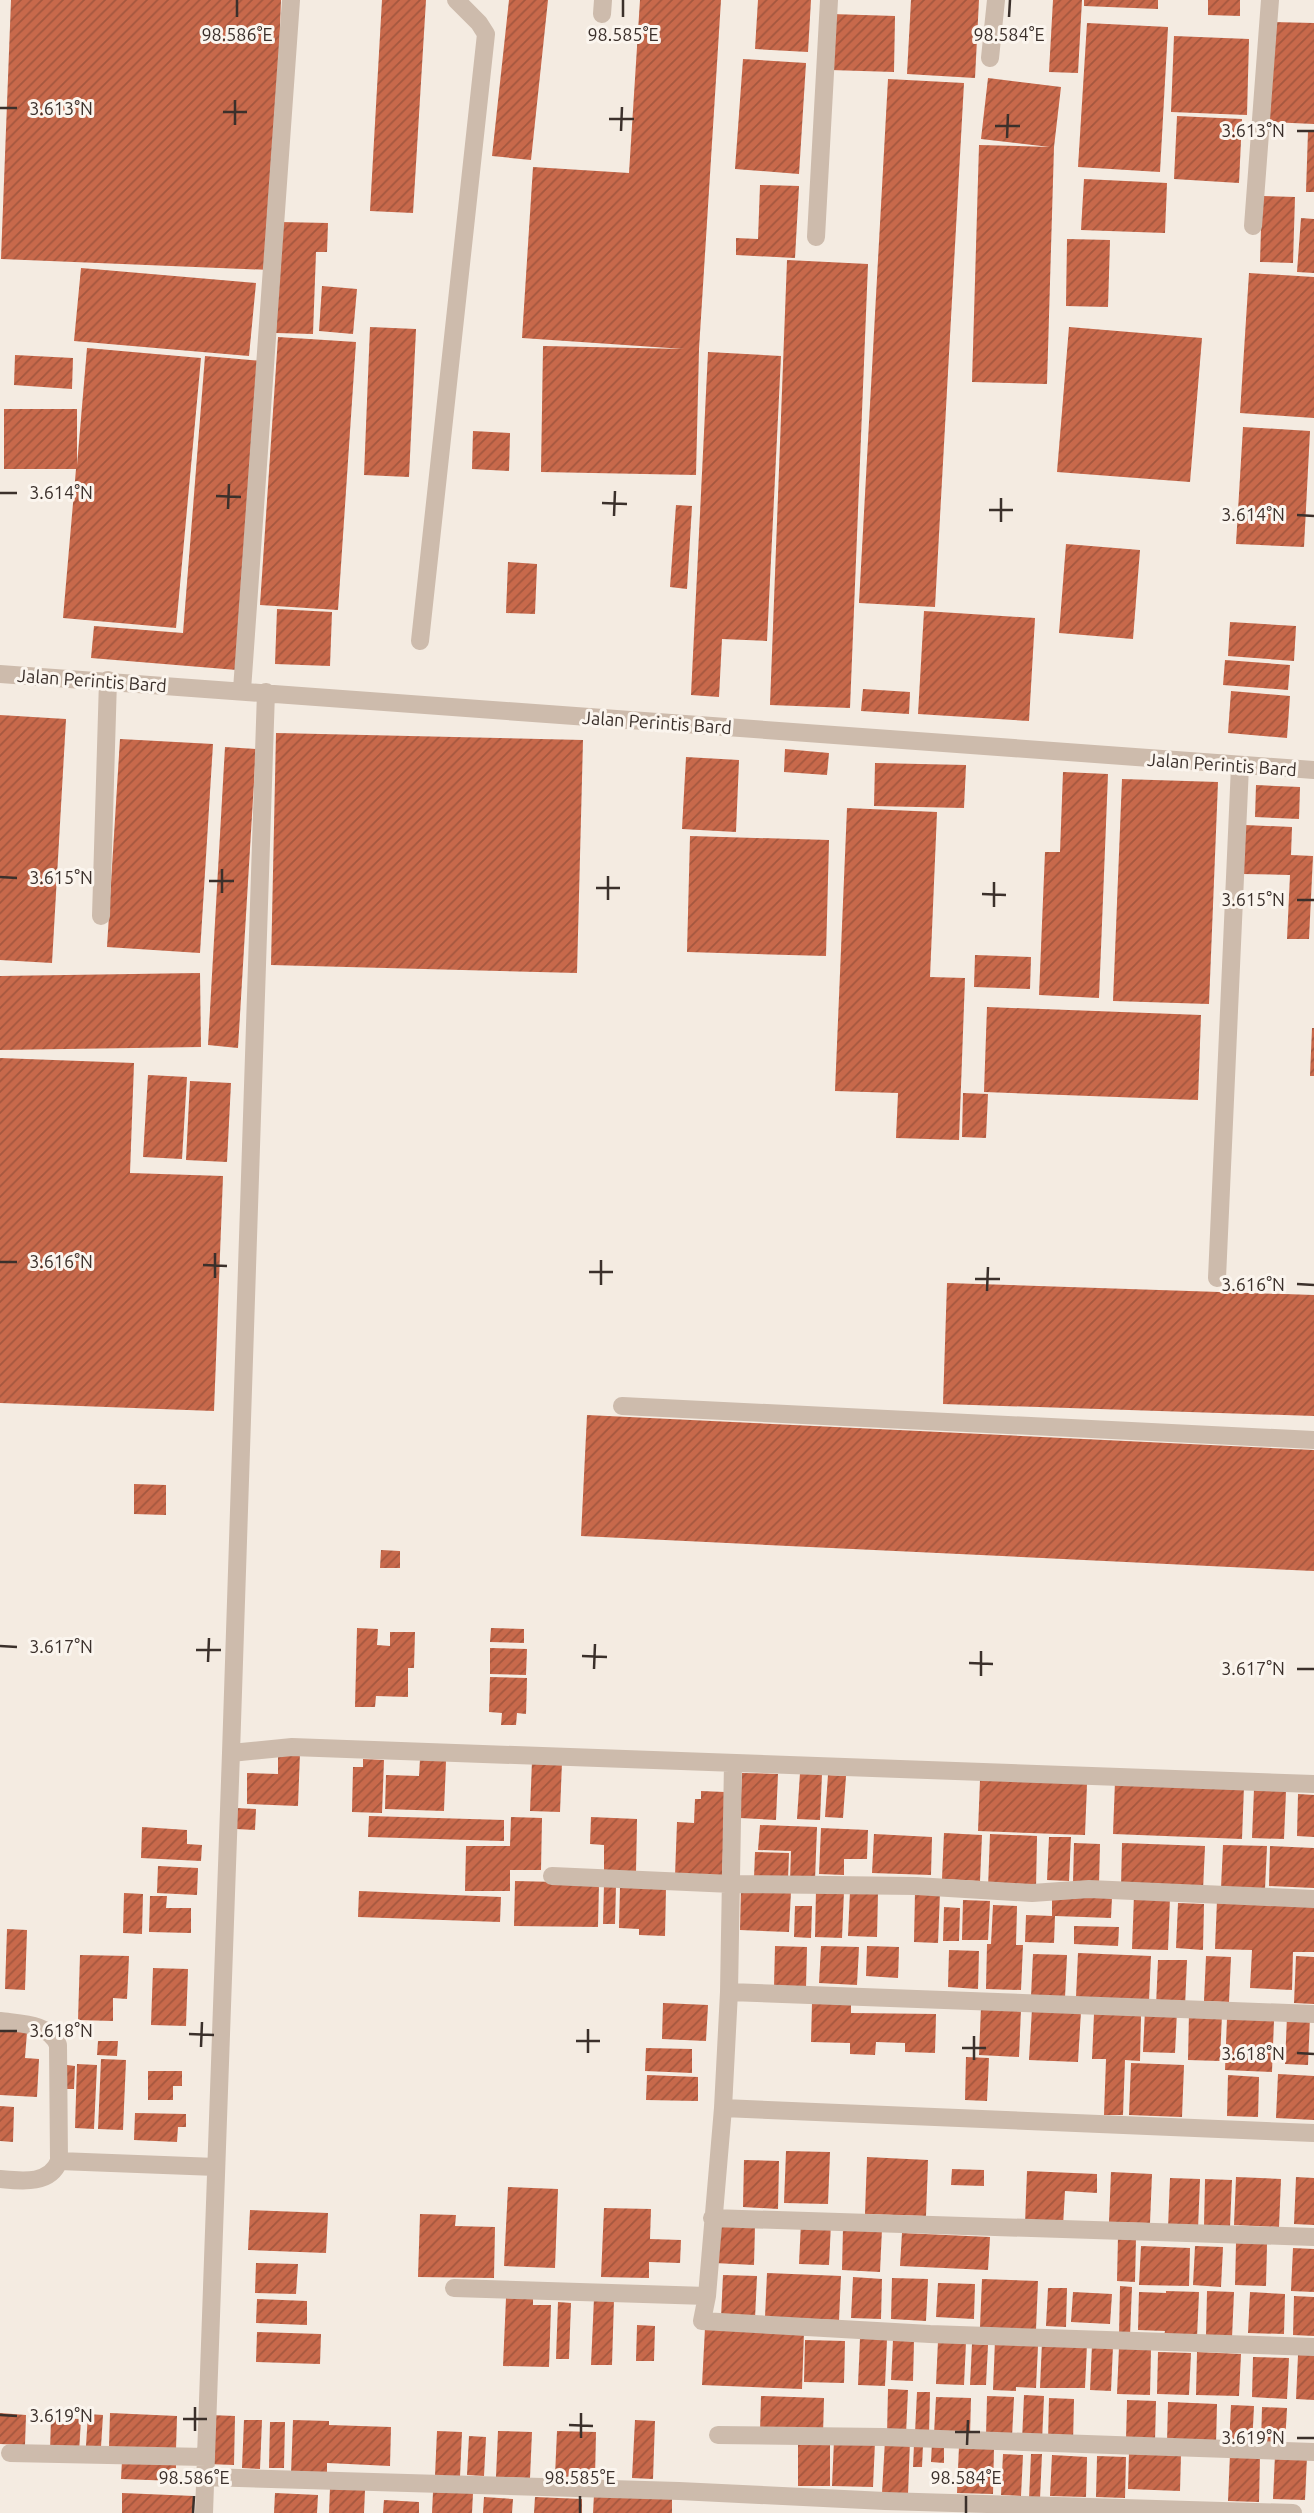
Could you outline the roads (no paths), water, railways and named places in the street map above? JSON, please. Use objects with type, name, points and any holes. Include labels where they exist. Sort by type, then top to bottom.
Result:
[{"type":"street","points":[[242,690],[291,0]]},
{"type":"street","points":[[420,641],[486,34],[457,0]]},
{"type":"street","points":[[816,237],[829,0]]},
{"type":"street","points":[[990,58],[996,0]]},
{"type":"street","points":[[1253,226],[1270,0]]},
{"type":"street","name":"Jalan Perintis Bard","points":[[0,674],[1314,770]]},
{"type":"street","points":[[101,916],[108,680]]},
{"type":"street","points":[[204,2513],[266,692]]},
{"type":"street","points":[[1217,1278],[1240,766]]},
{"type":"street","points":[[622,1406],[1314,1440]]},
{"type":"street","points":[[231,1753],[292,1747],[1314,1784]]},
{"type":"street","points":[[733,1763],[729,1992],[723,2108],[707,2296],[702,2321],[930,2334],[1314,2347]]},
{"type":"street","points":[[552,1876],[732,1884],[916,1886],[1032,1894],[1089,1889],[1314,1899]]},
{"type":"street","points":[[729,1992],[1314,2014]]},
{"type":"street","points":[[0,2021],[44,2029],[54,2035],[58,2045],[59,2161],[56,2169],[47,2177],[31,2180],[0,2179]]},
{"type":"street","points":[[723,2108],[1314,2133]]},
{"type":"street","points":[[59,2161],[216,2167]]},
{"type":"street","points":[[712,2218],[1314,2237]]},
{"type":"street","points":[[454,2288],[707,2296]]},
{"type":"street","points":[[718,2435],[897,2438],[1314,2452]]},
{"type":"street","points":[[10,2453],[206,2457]]},
{"type":"street","points":[[205,2477],[679,2491],[885,2507],[1293,2513]]}]
